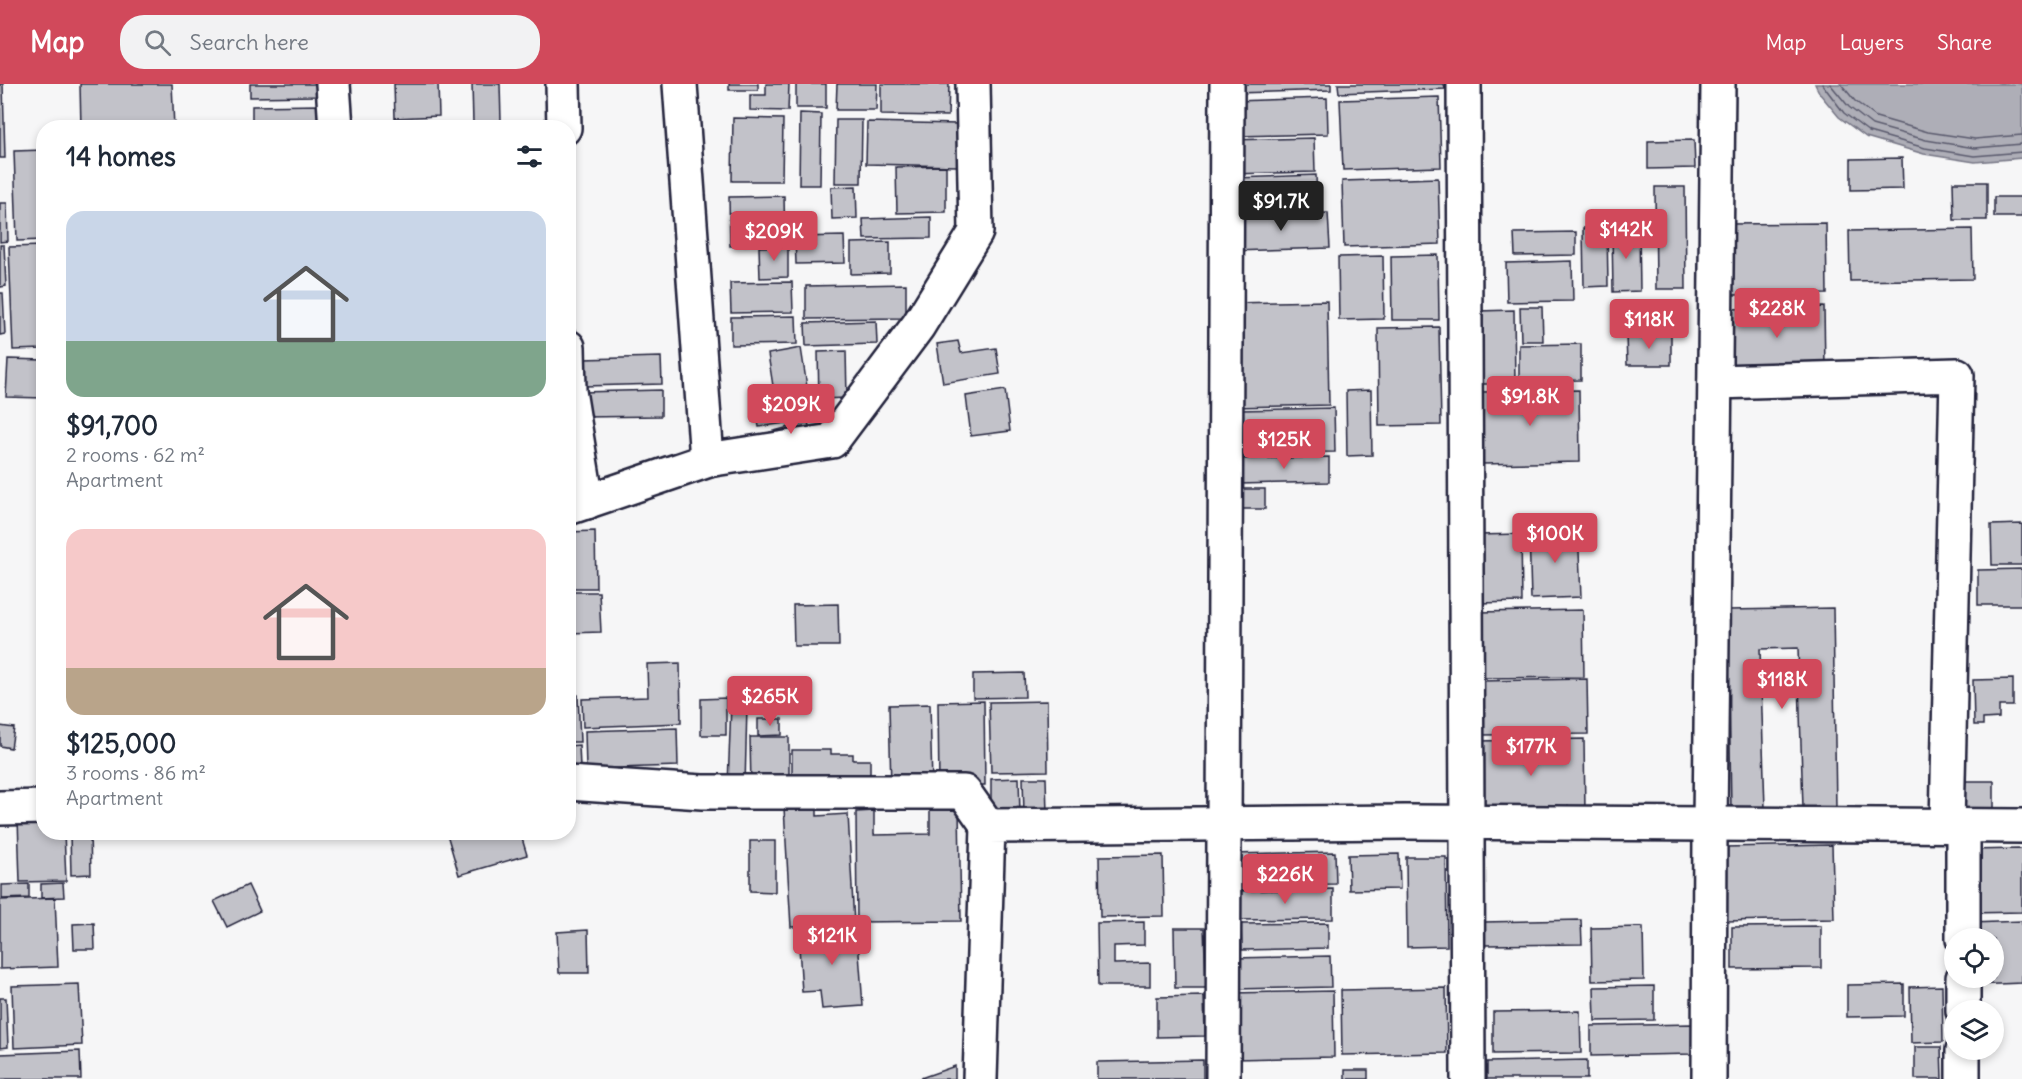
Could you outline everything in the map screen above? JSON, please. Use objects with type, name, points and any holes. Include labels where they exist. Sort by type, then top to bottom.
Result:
[{"type":"street","points":[[333,84],[335,120]]},
{"type":"street","points":[[563,84],[564,120]]},
{"type":"street","points":[[680,84],[707,460],[832,441],[918,326],[976,232],[974,84]]},
{"type":"street","points":[[1223,1079],[1227,84]]},
{"type":"street","points":[[1464,84],[1468,1079]]},
{"type":"street","points":[[1710,1079],[1710,824],[1718,84]]},
{"type":"street","points":[[1715,382],[1957,375],[1955,826],[1962,928]]},
{"type":"street","points":[[576,480],[578,505],[712,459]]},
{"type":"street","points":[[576,784],[702,792],[964,792],[988,826],[980,1079]]},
{"type":"street","points":[[0,808],[36,807]]},
{"type":"street","points":[[988,826],[1468,822],[2022,826]]},
{"type":"street","points":[[1963,1060],[1963,1079]]},
{"type":"water","points":[[1815,84],[2022,84],[2022,158],[1975,162],[1924,154],[1866,137],[1839,117],[1820,94]]},
{"type":"building","points":[[0,84],[3,84],[5,158],[0,158]]},
{"type":"building","points":[[80,84],[172,84],[174,120],[81,120]]},
{"type":"building","points":[[250,84],[316,84],[316,96],[250,97]]},
{"type":"building","points":[[394,84],[438,84],[439,116],[395,118]]},
{"type":"building","points":[[472,84],[500,84],[501,120],[473,120]]},
{"type":"building","points":[[729,84],[758,84],[758,90],[729,90]]},
{"type":"building","points":[[766,84],[789,84],[788,111],[750,110],[750,95],[766,95]]},
{"type":"building","points":[[796,84],[826,84],[826,108],[796,108]]},
{"type":"building","points":[[837,84],[877,84],[876,110],[836,110]]},
{"type":"building","points":[[881,84],[949,84],[948,116],[881,115]]},
{"type":"building","points":[[1236,84],[1331,84],[1331,90],[1236,93]]},
{"type":"building","points":[[1338,84],[1444,84],[1445,89],[1339,93]]},
{"type":"building","points":[[1439,97],[1441,167],[1343,170],[1340,100]]},
{"type":"building","points":[[1327,98],[1328,134],[1237,136],[1236,101]]},
{"type":"building","points":[[320,105],[320,120],[252,120],[252,106]]},
{"type":"building","points":[[800,113],[821,114],[820,185],[799,185]]},
{"type":"building","points":[[733,118],[783,119],[782,181],[732,181]]},
{"type":"building","points":[[836,120],[862,120],[861,183],[835,183]]},
{"type":"building","points":[[867,122],[958,124],[957,166],[866,164]]},
{"type":"building","points":[[1314,138],[1315,172],[1230,174],[1229,140]]},
{"type":"building","points":[[1694,140],[1695,168],[1648,169],[1648,141]]},
{"type":"building","points":[[36,150],[36,240],[17,241],[14,151]]},
{"type":"building","points":[[1902,158],[1903,189],[1851,190],[1851,159]]},
{"type":"building","points":[[946,166],[946,212],[897,213],[896,167]]},
{"type":"building","points":[[1316,175],[1317,203],[1237,205],[1236,178]]},
{"type":"building","points":[[1438,178],[1440,244],[1344,247],[1342,181]]},
{"type":"building","points":[[1953,182],[1987,182],[1987,220],[1954,220]]},
{"type":"building","points":[[856,186],[857,218],[832,219],[831,187]]},
{"type":"building","points":[[1655,187],[1685,187],[1686,289],[1656,289]]},
{"type":"building","points":[[784,196],[785,244],[730,246],[729,197]]},
{"type":"building","points":[[1994,197],[2022,197],[2022,217],[1994,217]]},
{"type":"building","points":[[0,203],[7,203],[8,241],[0,242]]},
{"type":"building","points":[[1328,213],[1330,248],[1234,251],[1233,215]]},
{"type":"building","points":[[931,217],[931,238],[864,239],[863,219]]},
{"type":"building","points":[[1826,223],[1827,294],[1727,295],[1726,224]]},
{"type":"building","points":[[1583,228],[1607,228],[1608,286],[1584,287]]},
{"type":"building","points":[[1639,228],[1640,291],[1613,292],[1612,229]]},
{"type":"building","points":[[1972,229],[1973,279],[1850,281],[1849,231]]},
{"type":"building","points":[[1576,232],[1576,255],[1515,256],[1514,233]]},
{"type":"building","points":[[844,236],[845,263],[796,264],[795,237]]},
{"type":"building","points":[[890,242],[890,273],[851,274],[851,243]]},
{"type":"building","points":[[0,245],[4,245],[6,286],[0,287]]},
{"type":"building","points":[[36,246],[36,349],[13,350],[9,247]]},
{"type":"building","points":[[788,246],[788,277],[760,278],[759,247]]},
{"type":"building","points":[[1438,255],[1439,320],[1392,320],[1391,256]]},
{"type":"building","points":[[1383,256],[1384,319],[1339,320],[1338,257]]},
{"type":"building","points":[[1572,261],[1573,301],[1507,302],[1506,263]]},
{"type":"building","points":[[792,282],[793,312],[731,313],[730,283]]},
{"type":"building","points":[[906,284],[906,318],[806,319],[806,286]]},
{"type":"building","points":[[0,293],[3,293],[5,334],[0,335]]},
{"type":"building","points":[[1327,301],[1329,405],[1235,407],[1233,303]]},
{"type":"building","points":[[1520,307],[1542,307],[1543,341],[1521,341]]},
{"type":"building","points":[[1824,307],[1825,369],[1730,371],[1729,309]]},
{"type":"building","points":[[1514,310],[1515,384],[1479,384],[1478,311]]},
{"type":"building","points":[[796,316],[797,344],[731,345],[731,317]]},
{"type":"building","points":[[876,321],[877,344],[806,346],[805,323]]},
{"type":"building","points":[[1439,327],[1441,425],[1379,426],[1378,328]]},
{"type":"building","points":[[1671,334],[1671,365],[1627,365],[1626,335]]},
{"type":"building","points":[[958,341],[961,353],[996,348],[1000,374],[943,383],[937,344]]},
{"type":"building","points":[[1581,344],[1581,380],[1519,381],[1519,345]]},
{"type":"building","points":[[801,348],[812,419],[759,427],[756,408],[776,405],[768,354]]},
{"type":"building","points":[[846,351],[847,398],[819,399],[818,352]]},
{"type":"building","points":[[661,357],[662,384],[584,386],[583,359]]},
{"type":"building","points":[[8,359],[36,360],[36,398],[6,397]]},
{"type":"building","points":[[661,390],[661,416],[583,417],[582,392]]},
{"type":"building","points":[[1005,390],[1010,431],[971,436],[966,396]]},
{"type":"building","points":[[1371,390],[1372,455],[1347,456],[1346,391]]},
{"type":"building","points":[[1579,390],[1580,462],[1482,464],[1481,392]]},
{"type":"building","points":[[1334,408],[1335,452],[1240,453],[1239,410]]},
{"type":"building","points":[[808,422],[812,438],[774,448],[770,432]]},
{"type":"building","points":[[1329,457],[1329,482],[1240,484],[1239,459]]},
{"type":"building","points":[[1240,489],[1265,489],[1265,509],[1241,509]]},
{"type":"building","points":[[2022,524],[2022,565],[1992,565],[1991,525]]},
{"type":"building","points":[[1578,529],[1581,597],[1531,599],[1529,531]]},
{"type":"building","points":[[595,531],[596,588],[576,588],[576,532]]},
{"type":"building","points":[[1521,534],[1522,602],[1479,603],[1478,535]]},
{"type":"building","points":[[2022,569],[2022,605],[1978,605],[1978,570]]},
{"type":"building","points":[[576,592],[599,592],[601,632],[576,633]]},
{"type":"building","points":[[838,604],[839,646],[794,646],[793,605]]},
{"type":"building","points":[[1833,608],[1836,810],[1731,812],[1728,610]],"holes":[[[1798,648],[1803,808],[1765,809],[1760,649]]]},
{"type":"building","points":[[1583,610],[1584,677],[1479,678],[1478,612]]},
{"type":"building","points":[[680,663],[681,723],[583,727],[582,699],[648,697],[647,664]]},
{"type":"building","points":[[1024,673],[1025,697],[973,698],[973,674]]},
{"type":"building","points":[[1587,679],[1588,734],[1480,735],[1479,681]]},
{"type":"building","points":[[2013,679],[2013,706],[1999,706],[1999,718],[1983,719],[1983,725],[1974,725],[1973,680]]},
{"type":"building","points":[[576,695],[578,695],[580,742],[576,742]]},
{"type":"building","points":[[726,698],[726,735],[701,735],[701,699]]},
{"type":"building","points":[[984,701],[985,785],[939,785],[938,702]]},
{"type":"building","points":[[1047,701],[1048,771],[991,772],[989,702]]},
{"type":"building","points":[[930,704],[932,786],[891,787],[889,705]]},
{"type":"building","points":[[731,705],[747,706],[745,785],[728,785]]},
{"type":"building","points":[[758,719],[782,719],[782,735],[758,736]]},
{"type":"building","points":[[0,726],[14,728],[11,748],[0,746]]},
{"type":"building","points":[[677,728],[678,766],[586,769],[585,731]]},
{"type":"building","points":[[750,737],[789,737],[789,786],[751,786]]},
{"type":"building","points":[[1584,739],[1585,813],[1478,815],[1477,741]]},
{"type":"building","points":[[576,745],[579,745],[580,768],[576,768]]},
{"type":"building","points":[[792,750],[831,750],[831,754],[853,754],[853,760],[870,760],[870,784],[792,784]]},
{"type":"building","points":[[1019,778],[1020,815],[991,815],[991,779]]},
{"type":"building","points":[[1023,778],[1046,778],[1047,814],[1024,814]]},
{"type":"building","points":[[1963,781],[1994,781],[1994,814],[1963,814]]},
{"type":"building","points":[[817,806],[817,816],[848,814],[854,924],[791,927],[784,808]]},
{"type":"building","points":[[930,810],[959,810],[961,921],[857,922],[856,812],[874,811],[874,835],[930,834]]},
{"type":"building","points":[[18,818],[36,818],[36,840],[64,840],[66,881],[20,882]]},
{"type":"building","points":[[70,840],[90,840],[91,874],[71,875]]},
{"type":"building","points":[[449,840],[522,840],[527,855],[459,875]]},
{"type":"building","points":[[750,841],[775,841],[775,892],[750,891]]},
{"type":"building","points":[[1832,845],[1834,919],[1725,921],[1724,847]]},
{"type":"building","points":[[2022,849],[2022,912],[1969,913],[1968,850]]},
{"type":"building","points":[[1335,852],[1336,884],[1233,885],[1232,854]]},
{"type":"building","points":[[1399,854],[1400,889],[1349,890],[1348,855]]},
{"type":"building","points":[[1163,855],[1164,916],[1100,917],[1099,856]]},
{"type":"building","points":[[1406,857],[1446,857],[1447,946],[1407,947]]},
{"type":"building","points":[[63,883],[64,897],[41,898],[41,884]]},
{"type":"building","points":[[29,884],[29,898],[2,899],[2,885]]},
{"type":"building","points":[[248,885],[260,911],[227,927],[214,901]]},
{"type":"building","points":[[1333,889],[1333,919],[1236,920],[1235,891]]},
{"type":"building","points":[[55,898],[58,967],[0,969],[0,900]]},
{"type":"building","points":[[1581,920],[1582,944],[1483,945],[1483,922]]},
{"type":"building","points":[[2022,921],[2022,983],[2004,984],[2004,928],[1972,928],[1972,923]]},
{"type":"building","points":[[1144,922],[1144,945],[1114,946],[1114,964],[1150,963],[1150,986],[1098,986],[1097,923]]},
{"type":"building","points":[[94,923],[95,949],[74,949],[73,924]]},
{"type":"building","points":[[1328,923],[1328,948],[1242,950],[1241,924]]},
{"type":"building","points":[[1821,926],[1821,968],[1732,969],[1732,927]]},
{"type":"building","points":[[857,927],[863,1006],[822,1009],[820,991],[802,992],[798,931]]},
{"type":"building","points":[[1643,927],[1644,980],[1592,981],[1591,928]]},
{"type":"building","points":[[1174,928],[1204,928],[1206,988],[1175,988]]},
{"type":"building","points":[[588,930],[589,973],[559,973],[557,932]]},
{"type":"building","points":[[1330,956],[1331,987],[1236,989],[1235,958]]},
{"type":"building","points":[[79,984],[82,1045],[14,1048],[12,986]]},
{"type":"building","points":[[1904,984],[1904,1016],[1847,1017],[1847,985]]},
{"type":"building","points":[[1654,986],[1654,1020],[1595,1021],[1594,987]]},
{"type":"building","points":[[1942,986],[1943,1042],[1911,1043],[1910,987]]},
{"type":"building","points":[[1446,988],[1447,1053],[1342,1055],[1341,990]]},
{"type":"building","points":[[1333,991],[1334,1057],[1236,1059],[1234,993]]},
{"type":"building","points":[[1204,996],[1205,1036],[1157,1037],[1157,997]]},
{"type":"building","points":[[0,998],[6,998],[8,1047],[0,1048]]},
{"type":"building","points":[[1580,1011],[1581,1053],[1493,1054],[1493,1012]]},
{"type":"building","points":[[1692,1024],[1693,1054],[1591,1056],[1591,1026]]},
{"type":"building","points":[[1915,1047],[1941,1047],[1942,1079],[1915,1079]]},
{"type":"building","points":[[80,1051],[81,1079],[0,1079],[0,1054]]},
{"type":"building","points":[[1203,1060],[1203,1079],[1097,1079],[1097,1062]]},
{"type":"building","points":[[1587,1060],[1587,1079],[1487,1079],[1487,1062]]},
{"type":"building","points":[[955,1066],[955,1079],[918,1079]]},
{"type":"building","points":[[1345,1070],[1368,1070],[1368,1079],[1345,1079]]}]
